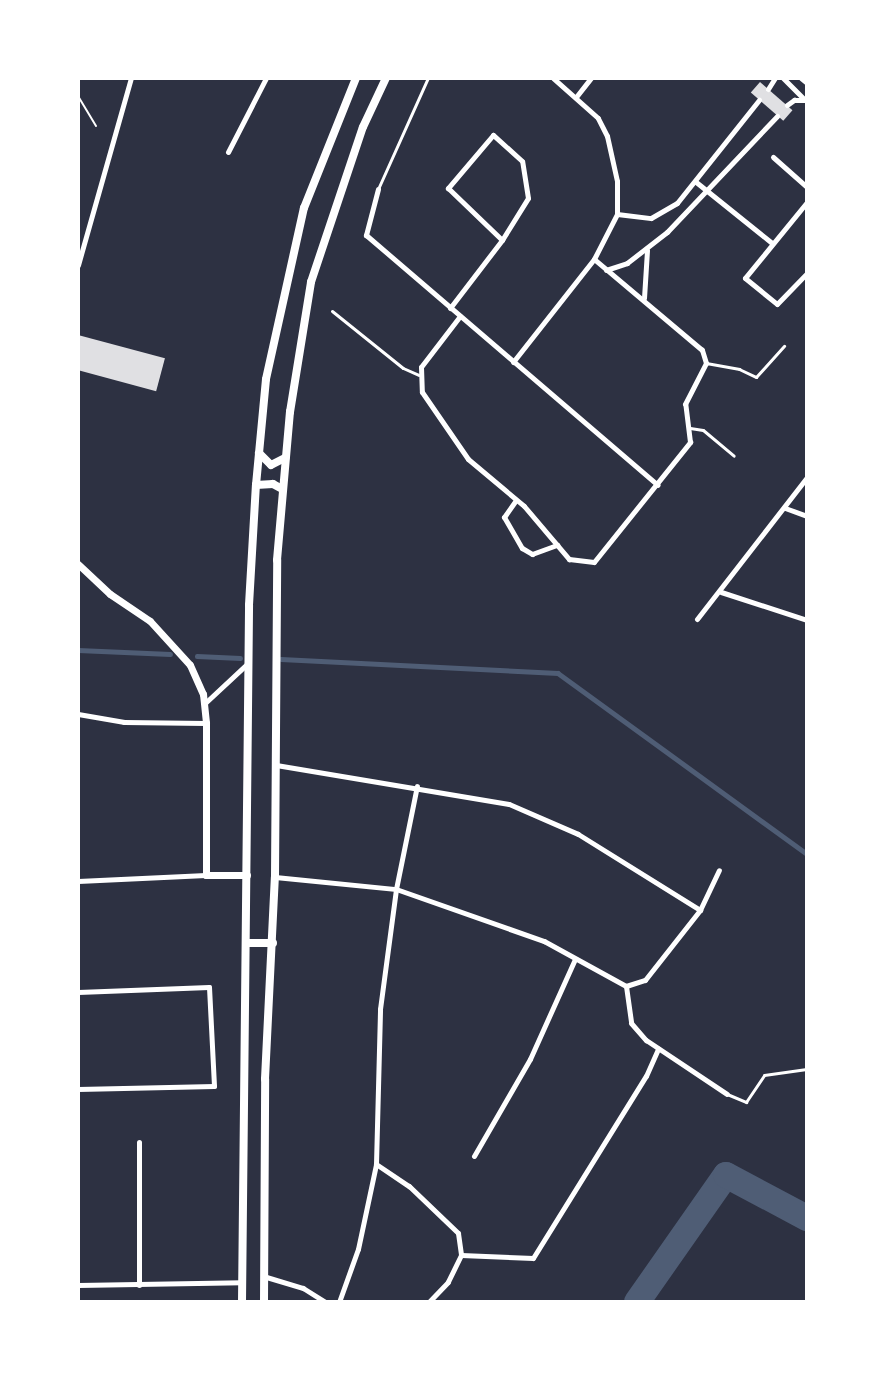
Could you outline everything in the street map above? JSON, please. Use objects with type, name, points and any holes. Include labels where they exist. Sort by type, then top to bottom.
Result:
[{"type":"main road","points":[[242,1302],[248,663],[256,485],[266,379],[304,208],[356,78]]},
{"type":"main road","points":[[264,1302],[265,1079],[275,876],[277,560],[285,458],[310,282],[363,127],[386,78]]},
{"type":"main road","points":[[259,453],[271,465],[278,465],[285,458]]},
{"type":"main road","points":[[256,485],[273,484],[282,489]]},
{"type":"main road","points":[[247,944],[273,943]]},
{"type":"street","points":[[78,265],[132,78]]},
{"type":"street","points":[[228,152],[266,78]]},
{"type":"street","points":[[513,362],[594,259],[617,214],[617,181],[607,136],[598,118],[576,96],[553,78]]},
{"type":"street","points":[[576,96],[591,78]]},
{"type":"street","points":[[768,90],[775,78]]},
{"type":"street","points":[[783,78],[806,100]]},
{"type":"street","points":[[801,78],[807,83]]},
{"type":"street","points":[[617,214],[643,219],[660,216],[696,182],[759,100]]},
{"type":"street","points":[[787,105],[794,100],[806,100]]},
{"type":"street","points":[[606,270],[647,250],[707,191],[777,116]]},
{"type":"street","points":[[450,308],[502,240],[525,206],[528,179],[522,161],[493,135],[448,188],[450,194],[502,240]]},
{"type":"street","points":[[773,157],[807,187]]},
{"type":"street","points":[[696,182],[772,243]]},
{"type":"street","points":[[378,189],[366,235],[658,485]]},
{"type":"street","points":[[807,202],[745,278],[771,304],[780,303],[807,273]]},
{"type":"street","points":[[644,298],[647,250]]},
{"type":"street","points":[[460,316],[419,375],[422,392],[468,459],[516,500],[569,559],[585,562],[600,559],[690,442],[690,428],[685,404],[706,363],[702,350],[644,298],[594,259]]},
{"type":"street","points":[[697,619],[721,592],[807,477]]},
{"type":"street","points":[[516,500],[504,517],[522,548],[532,554],[557,544]]},
{"type":"street","points":[[785,508],[807,516]]},
{"type":"street","points":[[78,564],[176,645],[190,665],[204,704],[206,723],[206,875]]},
{"type":"street","points":[[721,592],[807,620]]},
{"type":"street","points":[[204,704],[248,663]]},
{"type":"street","points":[[78,714],[124,722],[206,723]]},
{"type":"street","points":[[276,765],[417,786],[508,804],[578,834],[700,910]]},
{"type":"street","points":[[339,1302],[357,1249],[376,1164],[380,1009],[396,889],[417,786]]},
{"type":"street","points":[[275,876],[396,889],[544,941],[627,986],[645,980],[700,910],[719,870]]},
{"type":"street","points":[[78,881],[247,874]]},
{"type":"street","points":[[474,1156],[530,1059],[575,959]]},
{"type":"street","points":[[627,986],[631,1023],[658,1049],[727,1094]]},
{"type":"street","points":[[78,992],[209,987],[214,1086],[78,1089]]},
{"type":"street","points":[[461,1255],[533,1258],[646,1076],[658,1049]]},
{"type":"street","points":[[139,1142],[139,1285]]},
{"type":"street","points":[[376,1164],[409,1186],[458,1233],[461,1255],[448,1282],[429,1302]]},
{"type":"street","points":[[263,1276],[303,1288],[325,1302]]},
{"type":"street","points":[[78,1285],[242,1282]]},
{"type":"lane","points":[[378,189],[428,78]]},
{"type":"lane","points":[[332,310],[403,368],[419,375]]},
{"type":"lane","points":[[706,363],[739,369],[756,377],[784,346]]},
{"type":"lane","points":[[690,428],[703,430],[734,456]]},
{"type":"lane","points":[[727,1094],[746,1102],[764,1075],[807,1069]]},
{"type":"path","points":[[78,96],[96,126]]},
{"type":"building","points":[[760,82],[792,110],[783,121],[751,93]]},
{"type":"building","points":[[78,335],[165,358],[156,391],[78,370]]},
{"type":"waterway","points":[[78,650],[170,654]]},
{"type":"waterway","points":[[197,656],[240,658]]},
{"type":"waterway","points":[[281,659],[558,673],[807,854]]},
{"type":"waterway","points":[[637,1302],[726,1175],[807,1218]]}]
